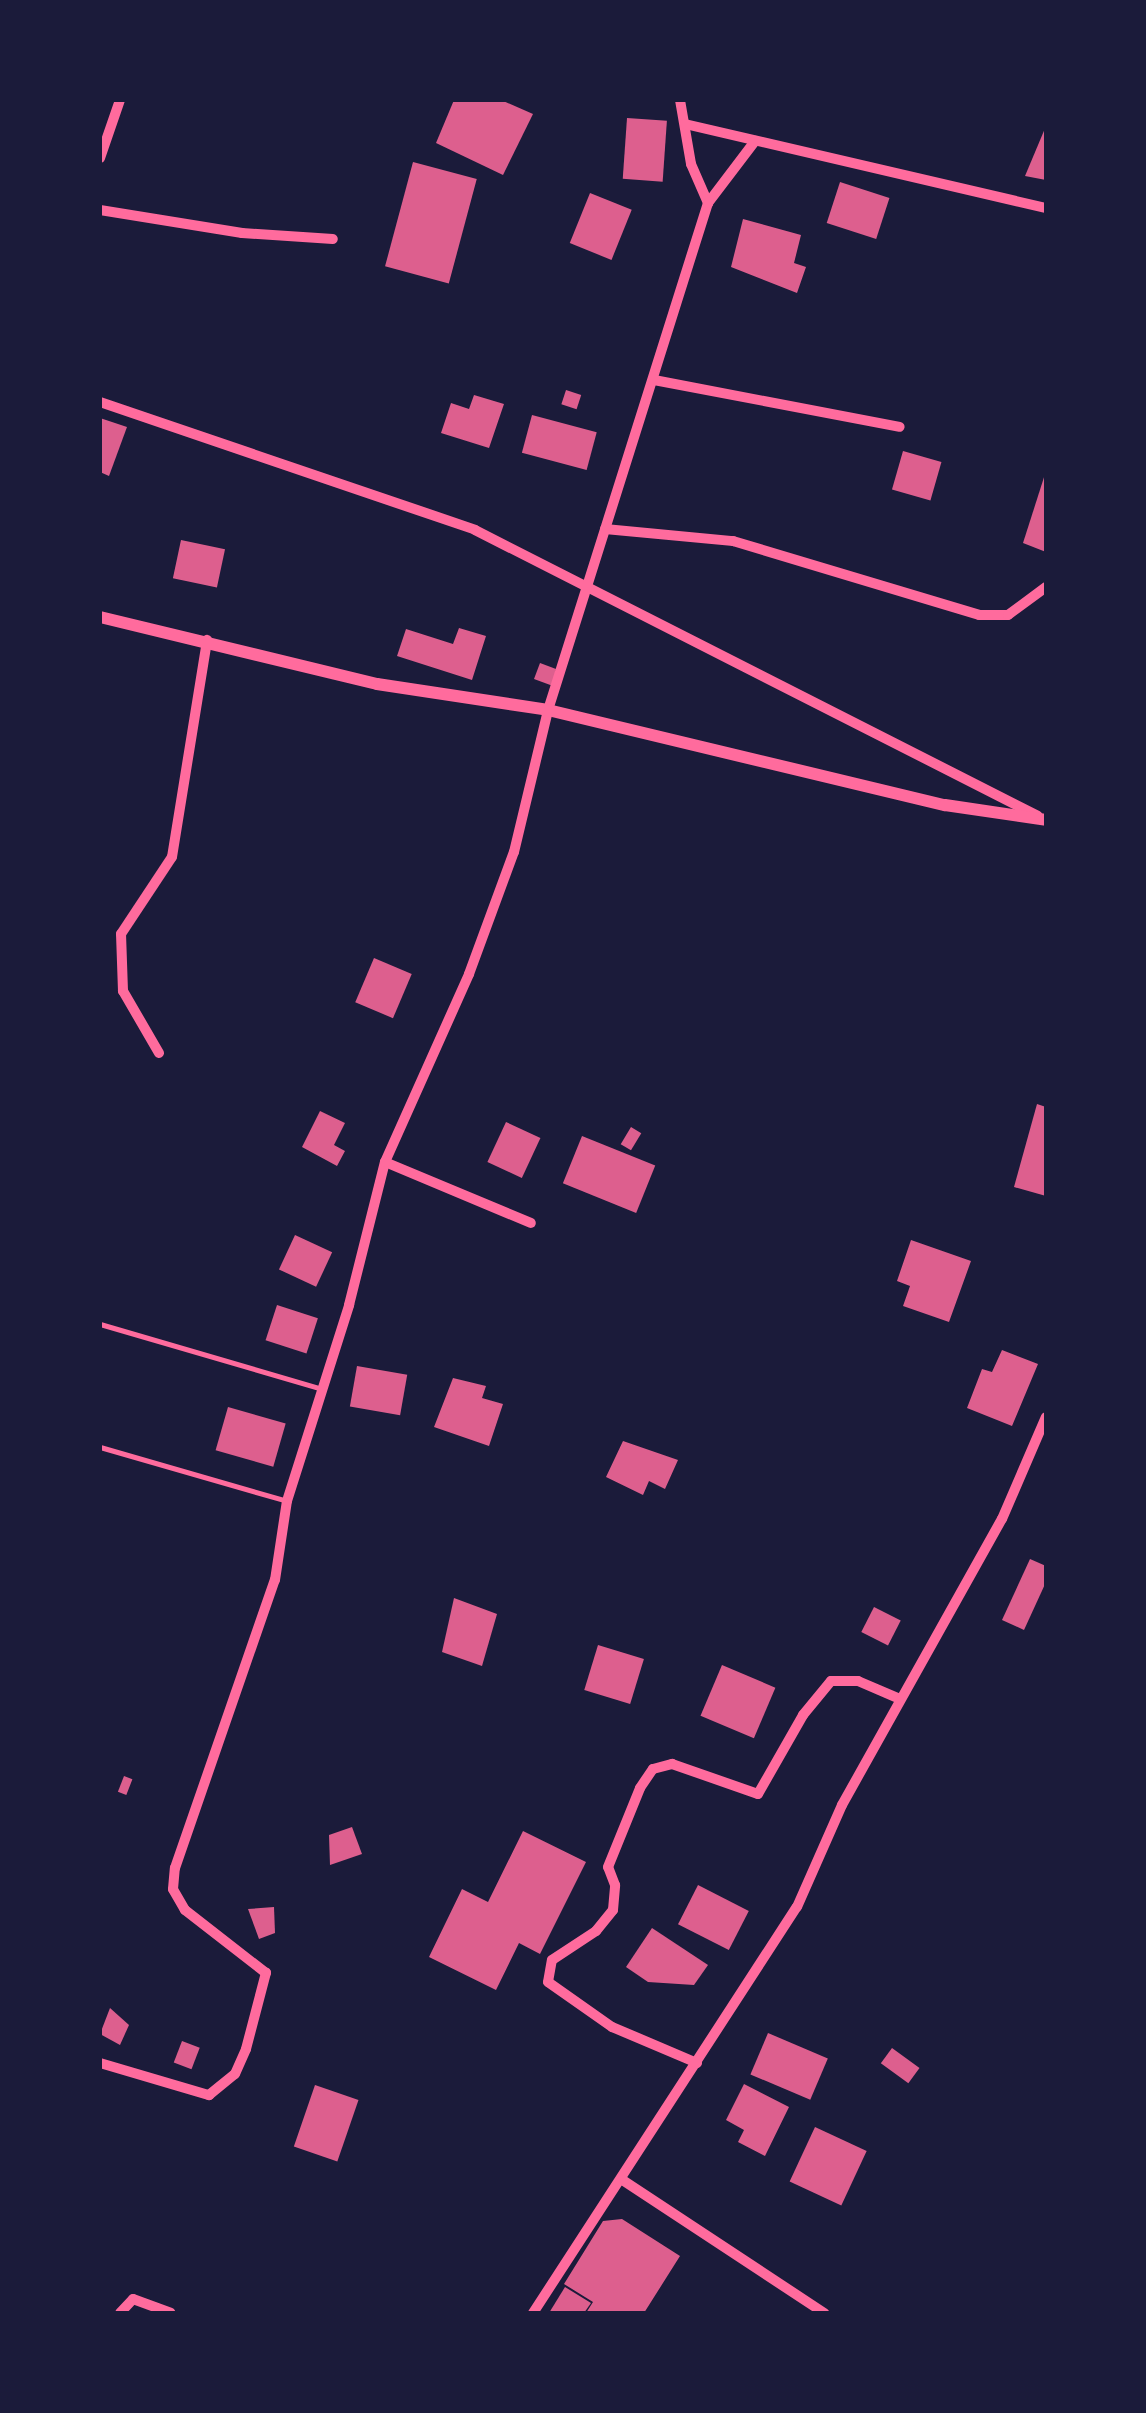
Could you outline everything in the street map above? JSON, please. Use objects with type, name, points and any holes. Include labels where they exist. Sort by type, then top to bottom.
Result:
[{"type":"street","points":[[100,158],[120,100]]},
{"type":"street","points":[[680,100],[708,203]]},
{"type":"street","points":[[684,124],[1046,208]]},
{"type":"street","points":[[100,2063],[209,2095],[236,2074],[246,2050],[266,1973],[185,1910],[172,1889],[275,1580],[287,1501],[324,1389],[385,1162],[514,852],[548,710],[708,203],[755,142]]},
{"type":"street","points":[[100,210],[242,233],[334,239]]},
{"type":"street","points":[[654,380],[900,428]]},
{"type":"street","points":[[100,402],[393,498],[586,586],[1045,819]]},
{"type":"street","points":[[604,529],[733,541],[978,615],[1008,615],[1046,588]]},
{"type":"street","points":[[100,617],[377,684],[548,710],[946,804],[1045,819]]},
{"type":"street","points":[[159,1052],[123,991],[121,934],[172,858],[207,640]]},
{"type":"street","points":[[385,1162],[531,1222]]},
{"type":"street","points":[[534,2313],[624,2181],[796,1907],[842,1805],[1002,1519],[1046,1417]]},
{"type":"street","points":[[696,2063],[612,2027],[548,1982],[552,1960],[596,1932],[614,1910],[616,1886],[608,1868],[640,1788],[653,1769],[672,1764],[740,1793],[758,1794],[803,1715],[832,1681],[858,1682],[900,1700]]},
{"type":"street","points":[[624,2181],[824,2313]]},
{"type":"street","points":[[120,2313],[133,2299],[171,2313]]},
{"type":"lane","points":[[100,1324],[324,1389]]},
{"type":"lane","points":[[100,1447],[287,1501]]},
{"type":"building","points":[[454,100],[501,100],[533,114],[503,175],[436,143]]},
{"type":"building","points":[[627,118],[667,121],[663,182],[623,179]]},
{"type":"building","points":[[1046,126],[1046,180],[1025,176]]},
{"type":"building","points":[[413,162],[477,179],[449,283],[385,266]]},
{"type":"building","points":[[840,182],[889,198],[876,239],[827,223]]},
{"type":"building","points":[[590,193],[632,210],[611,260],[570,243]]},
{"type":"building","points":[[743,219],[801,235],[794,263],[806,267],[797,293],[731,267]]},
{"type":"building","points":[[566,390],[581,395],[577,409],[561,404]]},
{"type":"building","points":[[474,395],[504,404],[489,448],[441,433],[451,403],[469,409]]},
{"type":"building","points":[[532,415],[597,432],[587,470],[522,453]]},
{"type":"building","points":[[100,418],[127,427],[109,476],[100,472]]},
{"type":"building","points":[[903,451],[941,462],[930,500],[892,489]]},
{"type":"building","points":[[1046,471],[1046,552],[1023,543]]},
{"type":"building","points":[[181,540],[225,549],[217,588],[173,578]]},
{"type":"building","points":[[459,628],[486,636],[472,680],[397,656],[406,629],[453,644]]},
{"type":"building","points":[[540,663],[556,669],[553,686],[534,679]]},
{"type":"building","points":[[374,958],[412,974],[393,1018],[355,1002]]},
{"type":"building","points":[[1037,1104],[1046,1107],[1046,1196],[1014,1187]]},
{"type":"building","points":[[320,1111],[345,1123],[334,1145],[345,1151],[337,1166],[302,1147]]},
{"type":"building","points":[[506,1122],[540,1138],[522,1178],[487,1162]]},
{"type":"building","points":[[631,1127],[641,1133],[631,1150],[621,1144]]},
{"type":"building","points":[[582,1136],[655,1166],[636,1213],[563,1183]]},
{"type":"building","points":[[295,1235],[332,1252],[316,1287],[279,1269]]},
{"type":"building","points":[[911,1240],[971,1261],[949,1322],[903,1306],[910,1286],[897,1281]]},
{"type":"building","points":[[277,1305],[318,1318],[306,1353],[266,1340]]},
{"type":"building","points":[[1002,1350],[1038,1364],[1012,1426],[967,1408],[982,1369],[992,1372]]},
{"type":"building","points":[[357,1366],[407,1375],[400,1415],[350,1406]]},
{"type":"building","points":[[453,1378],[486,1386],[482,1398],[503,1404],[489,1446],[434,1427]]},
{"type":"building","points":[[228,1407],[286,1424],[273,1467],[216,1450]]},
{"type":"building","points":[[623,1441],[678,1460],[665,1489],[649,1481],[643,1495],[606,1477]]},
{"type":"building","points":[[1030,1559],[1046,1566],[1046,1582],[1024,1630],[1002,1620]]},
{"type":"building","points":[[454,1598],[497,1614],[482,1666],[442,1652]]},
{"type":"building","points":[[874,1607],[901,1621],[888,1646],[861,1632]]},
{"type":"building","points":[[598,1645],[644,1659],[630,1704],[584,1690]]},
{"type":"building","points":[[722,1665],[775,1688],[754,1738],[701,1716]]},
{"type":"building","points":[[124,1776],[132,1779],[126,1795],[118,1792]]},
{"type":"building","points":[[352,1827],[362,1854],[330,1865],[329,1835]]},
{"type":"building","points":[[523,1831],[586,1862],[540,1954],[519,1943],[496,1990],[429,1957],[462,1889],[488,1902]]},
{"type":"building","points":[[698,1885],[749,1911],[729,1950],[678,1924]]},
{"type":"building","points":[[274,1907],[275,1933],[259,1939],[248,1909]]},
{"type":"building","points":[[652,1928],[708,1965],[694,1985],[648,1982],[626,1967]]},
{"type":"building","points":[[110,2008],[129,2025],[120,2045],[100,2034]]},
{"type":"building","points":[[768,2033],[828,2058],[810,2100],[750,2074]]},
{"type":"building","points":[[182,2041],[200,2048],[191,2069],[174,2062]]},
{"type":"building","points":[[892,2048],[920,2068],[908,2083],[881,2063]]},
{"type":"building","points":[[744,2084],[789,2107],[765,2156],[738,2142],[744,2130],[726,2120]]},
{"type":"building","points":[[315,2085],[358,2100],[337,2161],[294,2146]]},
{"type":"building","points":[[815,2127],[867,2151],[841,2205],[790,2181]]},
{"type":"building","points":[[622,2219],[680,2256],[644,2313],[586,2313],[593,2302],[564,2284],[603,2221]]},
{"type":"building","points":[[565,2287],[591,2303],[584,2313],[549,2313]]}]
